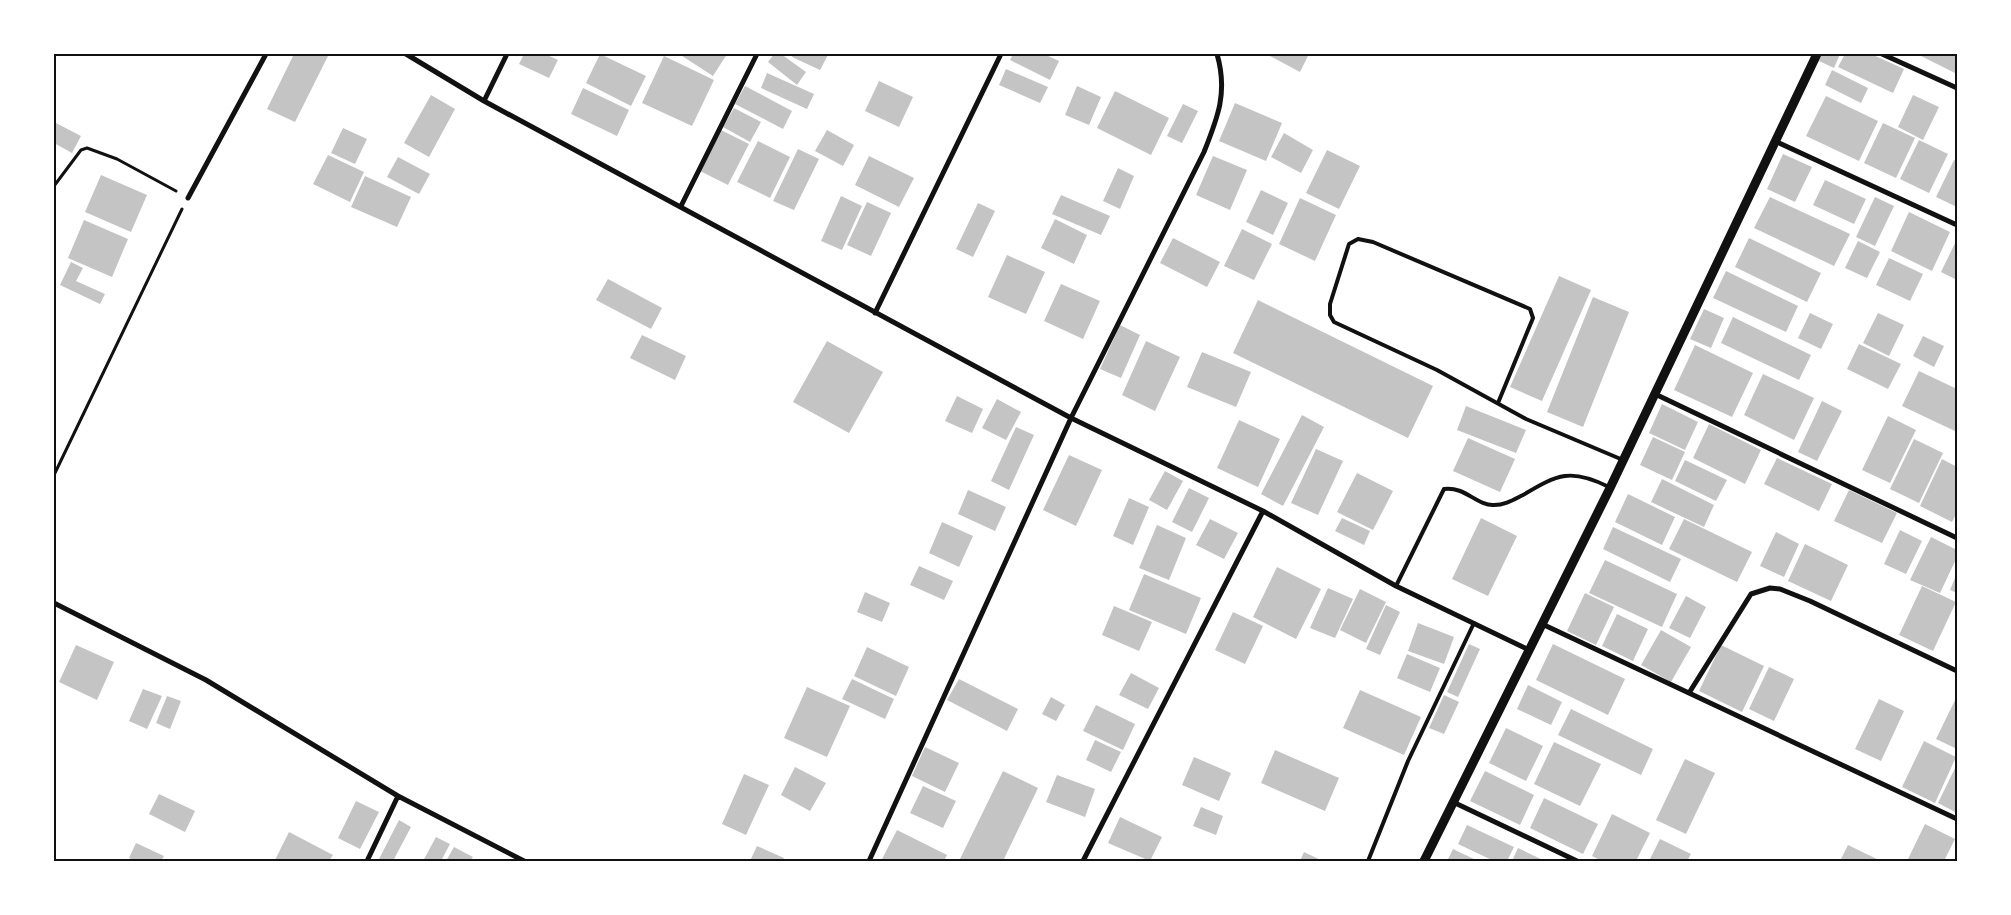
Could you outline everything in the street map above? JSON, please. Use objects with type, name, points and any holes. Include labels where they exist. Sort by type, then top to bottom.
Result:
[{"type":"street","points":[[188,198],[266,54]]},
{"type":"street","points":[[406,54],[484,101],[1071,418],[1263,511],[1396,586],[1529,650]]},
{"type":"street","points":[[484,101],[507,54]]},
{"type":"street","points":[[681,206],[757,54]]},
{"type":"street","points":[[875,313],[1001,54]]},
{"type":"street","points":[[869,861],[1071,418],[1204,152],[1217,120],[1222,101],[1223,73],[1218,54]]},
{"type":"street","points":[[1424,861],[1452,801],[1610,488],[1817,54]]},
{"type":"street","points":[[1882,54],[1957,88]]},
{"type":"street","points":[[1775,141],[1957,225]]},
{"type":"street","points":[[1654,394],[1957,538]]},
{"type":"street","points":[[1083,861],[1263,511]]},
{"type":"street","points":[[1689,693],[1751,594],[1770,588],[1780,589],[1810,601],[1957,672]]},
{"type":"street","points":[[54,603],[206,680],[398,796],[523,861]]},
{"type":"street","points":[[1542,624],[1957,819]]},
{"type":"street","points":[[367,861],[398,796]]},
{"type":"street","points":[[1452,801],[1576,861]]},
{"type":"lane","points":[[1498,403],[1533,318],[1530,309],[1373,242],[1358,239],[1349,244],[1330,304],[1330,315],[1334,322],[1437,370],[1526,419],[1623,460]]},
{"type":"lane","points":[[1396,586],[1444,489],[1453,488],[1490,506],[1511,501],[1549,479],[1561,475],[1594,480],[1610,488]]},
{"type":"lane","points":[[1368,861],[1408,761],[1474,622]]},
{"type":"path","points":[[54,186],[81,150],[87,148],[117,159],[188,198],[54,474]]},
{"type":"building","points":[[294,54],[329,54],[295,122],[267,109]]},
{"type":"building","points":[[524,54],[545,54],[558,60],[549,78],[519,64]]},
{"type":"building","points":[[600,54],[646,76],[631,106],[586,83]]},
{"type":"building","points":[[679,54],[727,54],[713,76]]},
{"type":"building","points":[[774,54],[781,54],[806,72],[797,85],[768,62]]},
{"type":"building","points":[[793,54],[828,55],[820,70],[792,57]]},
{"type":"building","points":[[1013,54],[1044,54],[1059,61],[1050,80],[1010,60]]},
{"type":"building","points":[[1269,54],[1309,54],[1300,72]]},
{"type":"building","points":[[1822,54],[1840,54],[1834,68],[1819,61]]},
{"type":"building","points":[[1845,54],[1871,54],[1904,69],[1893,93],[1838,67]]},
{"type":"building","points":[[1957,54],[1957,74],[1919,55]]},
{"type":"building","points":[[664,56],[714,80],[692,126],[642,103]]},
{"type":"building","points":[[1006,69],[1048,87],[1040,103],[999,85]]},
{"type":"building","points":[[1832,70],[1868,88],[1861,103],[1825,85]]},
{"type":"building","points":[[767,73],[814,94],[807,109],[761,88]]},
{"type":"building","points":[[879,81],[913,97],[899,127],[865,111]]},
{"type":"building","points":[[745,86],[792,111],[783,129],[735,104]]},
{"type":"building","points":[[1077,86],[1101,97],[1089,125],[1065,115]]},
{"type":"building","points":[[583,88],[629,110],[617,136],[571,114]]},
{"type":"building","points":[[1115,91],[1169,118],[1151,155],[1097,128]]},
{"type":"building","points":[[431,95],[455,109],[429,157],[404,143]]},
{"type":"building","points":[[1913,95],[1939,107],[1923,140],[1898,127]]},
{"type":"building","points":[[1826,96],[1878,121],[1859,161],[1806,136]]},
{"type":"building","points":[[1235,103],[1282,123],[1266,161],[1219,141]]},
{"type":"building","points":[[1183,104],[1198,111],[1182,143],[1167,136]]},
{"type":"building","points":[[734,108],[761,122],[750,142],[723,127]]},
{"type":"building","points":[[54,122],[81,136],[72,153],[54,143]]},
{"type":"building","points":[[1883,123],[1915,138],[1896,178],[1864,163]]},
{"type":"building","points":[[343,128],[367,139],[355,164],[331,153]]},
{"type":"building","points":[[721,130],[749,144],[728,185],[700,171]]},
{"type":"building","points":[[827,130],[854,145],[843,166],[815,151]]},
{"type":"building","points":[[1284,133],[1313,150],[1301,173],[1271,157]]},
{"type":"building","points":[[1919,140],[1948,154],[1929,193],[1900,179]]},
{"type":"building","points":[[758,141],[790,157],[770,198],[737,182]]},
{"type":"building","points":[[798,149],[819,159],[794,210],[773,201]]},
{"type":"building","points":[[1327,150],[1360,166],[1339,209],[1306,193]]},
{"type":"building","points":[[1783,154],[1812,167],[1795,202],[1767,189]]},
{"type":"building","points":[[328,155],[364,172],[350,202],[313,184]]},
{"type":"building","points":[[869,156],[914,178],[899,207],[855,185]]},
{"type":"building","points":[[1213,156],[1247,170],[1230,210],[1196,195]]},
{"type":"building","points":[[398,157],[430,174],[419,194],[387,177]]},
{"type":"building","points":[[1954,160],[1957,161],[1957,207],[1936,197]]},
{"type":"building","points":[[1118,168],[1134,176],[1120,209],[1103,201]]},
{"type":"building","points":[[101,175],[147,195],[131,232],[85,212]]},
{"type":"building","points":[[365,176],[411,197],[397,227],[351,207]]},
{"type":"building","points":[[1825,180],[1866,199],[1854,224],[1813,205]]},
{"type":"building","points":[[1261,190],[1288,203],[1273,235],[1246,222]]},
{"type":"building","points":[[1061,195],[1110,216],[1101,235],[1052,214]]},
{"type":"building","points":[[841,196],[862,206],[842,250],[821,241]]},
{"type":"building","points":[[1770,197],[1850,234],[1834,266],[1754,228]]},
{"type":"building","points":[[1875,197],[1894,206],[1875,246],[1856,237]]},
{"type":"building","points":[[1300,198],[1336,215],[1315,261],[1279,244]]},
{"type":"building","points":[[867,202],[891,213],[871,256],[847,245]]},
{"type":"building","points":[[978,203],[995,211],[973,257],[956,249]]},
{"type":"building","points":[[1909,212],[1950,232],[1932,271],[1891,251]]},
{"type":"building","points":[[1055,219],[1087,235],[1074,264],[1041,248]]},
{"type":"building","points":[[84,220],[128,239],[112,277],[68,258]]},
{"type":"building","points":[[1242,229],[1272,244],[1254,280],[1224,266]]},
{"type":"building","points":[[1173,238],[1220,262],[1207,287],[1160,263]]},
{"type":"building","points":[[1749,238],[1821,273],[1807,302],[1735,267]]},
{"type":"building","points":[[1957,239],[1957,280],[1941,272]]},
{"type":"building","points":[[1858,241],[1880,252],[1867,278],[1845,268]]},
{"type":"building","points":[[1007,255],[1045,272],[1026,314],[988,297]]},
{"type":"building","points":[[1889,258],[1923,274],[1910,301],[1876,285]]},
{"type":"building","points":[[71,262],[83,268],[76,281],[105,294],[100,304],[60,285]]},
{"type":"building","points":[[1726,271],[1798,306],[1786,332],[1713,298]]},
{"type":"building","points":[[1559,276],[1591,290],[1542,401],[1510,387]]},
{"type":"building","points":[[608,279],[662,308],[651,329],[596,300]]},
{"type":"building","points":[[1061,284],[1100,301],[1083,339],[1044,321]]},
{"type":"building","points":[[1593,297],[1629,312],[1583,427],[1547,412]]},
{"type":"building","points":[[1258,300],[1433,386],[1408,438],[1233,353]]},
{"type":"building","points":[[1704,309],[1724,318],[1711,348],[1690,339]]},
{"type":"building","points":[[1810,313],[1833,324],[1821,349],[1798,338]]},
{"type":"building","points":[[1878,313],[1904,325],[1889,356],[1863,343]]},
{"type":"building","points":[[1733,317],[1811,355],[1799,380],[1721,343]]},
{"type":"building","points":[[1120,325],[1140,335],[1121,378],[1100,369]]},
{"type":"building","points":[[642,335],[686,356],[675,380],[630,358]]},
{"type":"building","points":[[1923,336],[1944,346],[1934,367],[1913,356]]},
{"type":"building","points":[[827,341],[883,372],[849,433],[793,402]]},
{"type":"building","points":[[1146,341],[1180,357],[1155,411],[1122,395]]},
{"type":"building","points":[[1859,344],[1901,364],[1888,389],[1847,369]]},
{"type":"building","points":[[1695,345],[1753,373],[1732,417],[1674,390]]},
{"type":"building","points":[[1202,352],[1251,372],[1236,407],[1187,387]]},
{"type":"building","points":[[1919,371],[1957,389],[1957,432],[1902,406]]},
{"type":"building","points":[[1763,374],[1814,398],[1794,440],[1744,415]]},
{"type":"building","points":[[957,396],[983,409],[972,433],[945,421]]},
{"type":"building","points":[[997,399],[1021,412],[1006,440],[982,428]]},
{"type":"building","points":[[1822,401],[1842,411],[1817,461],[1798,452]]},
{"type":"building","points":[[1662,404],[1698,422],[1685,450],[1649,433]]},
{"type":"building","points":[[1466,406],[1526,430],[1516,453],[1457,430]]},
{"type":"building","points":[[1302,415],[1324,427],[1283,506],[1261,494]]},
{"type":"building","points":[[1888,416],[1916,430],[1890,483],[1862,470]]},
{"type":"building","points":[[1239,420],[1280,439],[1258,487],[1217,468]]},
{"type":"building","points":[[1709,424],[1761,450],[1745,484],[1693,458]]},
{"type":"building","points":[[1016,427],[1034,435],[1009,490],[991,481]]},
{"type":"building","points":[[1653,437],[1685,452],[1672,480],[1640,465]]},
{"type":"building","points":[[1468,438],[1515,459],[1500,492],[1453,471]]},
{"type":"building","points":[[1914,439],[1943,453],[1919,503],[1890,489]]},
{"type":"building","points":[[1316,449],[1343,461],[1318,515],[1291,503]]},
{"type":"building","points":[[1069,455],[1102,470],[1076,526],[1043,510]]},
{"type":"building","points":[[1777,458],[1832,484],[1819,511],[1764,484]]},
{"type":"building","points":[[1942,459],[1957,467],[1957,512],[1952,522],[1920,506]]},
{"type":"building","points":[[1685,460],[1727,480],[1716,501],[1675,481]]},
{"type":"building","points":[[1165,471],[1183,481],[1167,510],[1149,500]]},
{"type":"building","points":[[1357,473],[1393,491],[1373,530],[1337,512]]},
{"type":"building","points":[[1662,479],[1714,505],[1704,527],[1651,502]]},
{"type":"building","points":[[1189,488],[1209,498],[1192,532],[1172,522]]},
{"type":"building","points":[[968,490],[1006,507],[995,531],[958,514]]},
{"type":"building","points":[[1849,490],[1897,513],[1882,543],[1834,521]]},
{"type":"building","points":[[1628,494],[1675,517],[1662,545],[1615,522]]},
{"type":"building","points":[[1129,498],[1149,507],[1133,545],[1113,536]]},
{"type":"building","points":[[1342,518],[1370,531],[1364,545],[1335,531]]},
{"type":"building","points":[[1481,518],[1517,536],[1488,596],[1452,579]]},
{"type":"building","points":[[1210,519],[1238,533],[1224,559],[1196,545]]},
{"type":"building","points":[[1684,519],[1752,552],[1737,582],[1669,549]]},
{"type":"building","points":[[942,522],[973,536],[959,567],[929,553]]},
{"type":"building","points":[[1157,525],[1186,538],[1169,580],[1139,568]]},
{"type":"building","points":[[1613,527],[1681,559],[1670,582],[1603,549]]},
{"type":"building","points":[[1900,530],[1922,541],[1906,574],[1884,564]]},
{"type":"building","points":[[1776,532],[1799,544],[1784,577],[1760,566]]},
{"type":"building","points":[[1931,537],[1957,550],[1957,557],[1940,593],[1910,580]]},
{"type":"building","points":[[1805,544],[1848,565],[1831,601],[1788,581]]},
{"type":"building","points":[[1605,560],[1677,594],[1662,627],[1589,593]]},
{"type":"building","points":[[919,566],[953,581],[944,600],[910,585]]},
{"type":"building","points":[[1277,567],[1321,589],[1296,639],[1253,617]]},
{"type":"building","points":[[1957,573],[1957,593],[1950,590]]},
{"type":"building","points":[[1144,574],[1201,598],[1186,634],[1129,610]]},
{"type":"building","points":[[1922,586],[1956,602],[1933,651],[1899,635]]},
{"type":"building","points":[[1328,588],[1353,599],[1335,638],[1310,628]]},
{"type":"building","points":[[1360,589],[1386,602],[1366,643],[1340,630]]},
{"type":"building","points":[[865,592],[890,603],[882,622],[857,612]]},
{"type":"building","points":[[1585,593],[1614,607],[1596,645],[1567,631]]},
{"type":"building","points":[[1686,596],[1706,607],[1690,638],[1669,628]]},
{"type":"building","points":[[1386,605],[1400,612],[1380,655],[1366,649]]},
{"type":"building","points":[[1114,606],[1152,622],[1139,651],[1102,635]]},
{"type":"building","points":[[1233,612],[1263,626],[1245,664],[1215,650]]},
{"type":"building","points":[[1617,614],[1648,629],[1633,661],[1602,646]]},
{"type":"building","points":[[1418,623],[1454,637],[1444,664],[1408,651]]},
{"type":"building","points":[[1661,630],[1691,647],[1671,682],[1641,665]]},
{"type":"building","points":[[1469,644],[1480,649],[1458,697],[1447,692]]},
{"type":"building","points":[[1553,644],[1625,679],[1608,715],[1536,680]]},
{"type":"building","points":[[76,645],[114,662],[97,700],[59,682]]},
{"type":"building","points":[[1721,645],[1764,666],[1742,712],[1699,691]]},
{"type":"building","points":[[867,647],[909,667],[896,696],[854,676]]},
{"type":"building","points":[[1407,654],[1440,668],[1430,692],[1397,678]]},
{"type":"building","points":[[1769,667],[1794,679],[1774,721],[1749,709]]},
{"type":"building","points":[[1131,673],[1159,688],[1148,709],[1119,695]]},
{"type":"building","points":[[852,679],[894,699],[885,719],[842,699]]},
{"type":"building","points":[[959,679],[1018,709],[1007,731],[947,700]]},
{"type":"building","points":[[1528,685],[1562,702],[1551,725],[1517,709]]},
{"type":"building","points":[[807,687],[850,706],[827,757],[784,738]]},
{"type":"building","points":[[143,689],[162,696],[147,729],[129,721]]},
{"type":"building","points":[[1360,690],[1421,717],[1404,755],[1343,728]]},
{"type":"building","points":[[1444,695],[1459,702],[1444,734],[1429,728]]},
{"type":"building","points":[[167,696],[181,701],[170,729],[156,723]]},
{"type":"building","points":[[1957,696],[1957,749],[1936,739]]},
{"type":"building","points":[[1051,697],[1065,705],[1056,721],[1042,714]]},
{"type":"building","points":[[1879,699],[1904,711],[1881,761],[1855,749]]},
{"type":"building","points":[[1096,705],[1135,724],[1123,750],[1083,731]]},
{"type":"building","points":[[1571,709],[1653,749],[1641,775],[1558,735]]},
{"type":"building","points":[[1506,728],[1543,746],[1526,781],[1489,763]]},
{"type":"building","points":[[1095,740],[1121,752],[1111,772],[1086,760]]},
{"type":"building","points":[[1924,741],[1956,757],[1935,803],[1902,787]]},
{"type":"building","points":[[1554,742],[1601,764],[1580,806],[1534,784]]},
{"type":"building","points":[[925,747],[959,763],[945,792],[912,776]]},
{"type":"building","points":[[1275,750],[1339,778],[1325,811],[1261,783]]},
{"type":"building","points":[[1194,757],[1231,773],[1219,801],[1182,785]]},
{"type":"building","points":[[1685,759],[1715,773],[1686,834],[1656,820]]},
{"type":"building","points":[[1957,764],[1957,813],[1938,803]]},
{"type":"building","points":[[795,767],[826,783],[810,811],[781,795]]},
{"type":"building","points":[[1003,771],[1038,788],[1003,861],[959,861]]},
{"type":"building","points":[[1485,771],[1534,795],[1520,825],[1470,801]]},
{"type":"building","points":[[744,774],[769,785],[746,835],[722,824]]},
{"type":"building","points":[[1057,775],[1095,789],[1085,817],[1046,802]]},
{"type":"building","points":[[923,786],[956,801],[943,828],[910,813]]},
{"type":"building","points":[[159,794],[195,811],[185,832],[149,814]]},
{"type":"building","points":[[1544,798],[1598,824],[1583,854],[1530,828]]},
{"type":"building","points":[[356,801],[379,812],[360,849],[338,838]]},
{"type":"building","points":[[1201,807],[1223,816],[1216,835],[1193,826]]},
{"type":"building","points":[[1612,814],[1650,833],[1636,861],[1602,861],[1592,856]]},
{"type":"building","points":[[1120,817],[1162,837],[1150,861],[1108,843]]},
{"type":"building","points":[[399,820],[411,827],[393,861],[378,861]]},
{"type":"building","points":[[1925,824],[1955,839],[1944,861],[1907,861]]},
{"type":"building","points":[[1467,825],[1514,847],[1507,861],[1494,861],[1458,844]]},
{"type":"building","points":[[897,830],[947,855],[944,861],[882,859]]},
{"type":"building","points":[[289,832],[333,855],[329,861],[275,860]]},
{"type":"building","points":[[436,837],[450,844],[441,861],[423,861]]},
{"type":"building","points":[[1660,839],[1691,854],[1687,861],[1649,861]]},
{"type":"building","points":[[136,843],[164,856],[161,861],[136,861],[129,858]]},
{"type":"building","points":[[1848,845],[1881,861],[1840,861]]},
{"type":"building","points":[[757,846],[784,858],[782,861],[750,861]]},
{"type":"building","points":[[454,847],[473,857],[470,861],[446,861]]},
{"type":"building","points":[[1518,848],[1545,861],[1512,861]]},
{"type":"building","points":[[1453,849],[1478,861],[1447,861]]},
{"type":"building","points":[[1304,852],[1323,861],[1300,861]]}]
